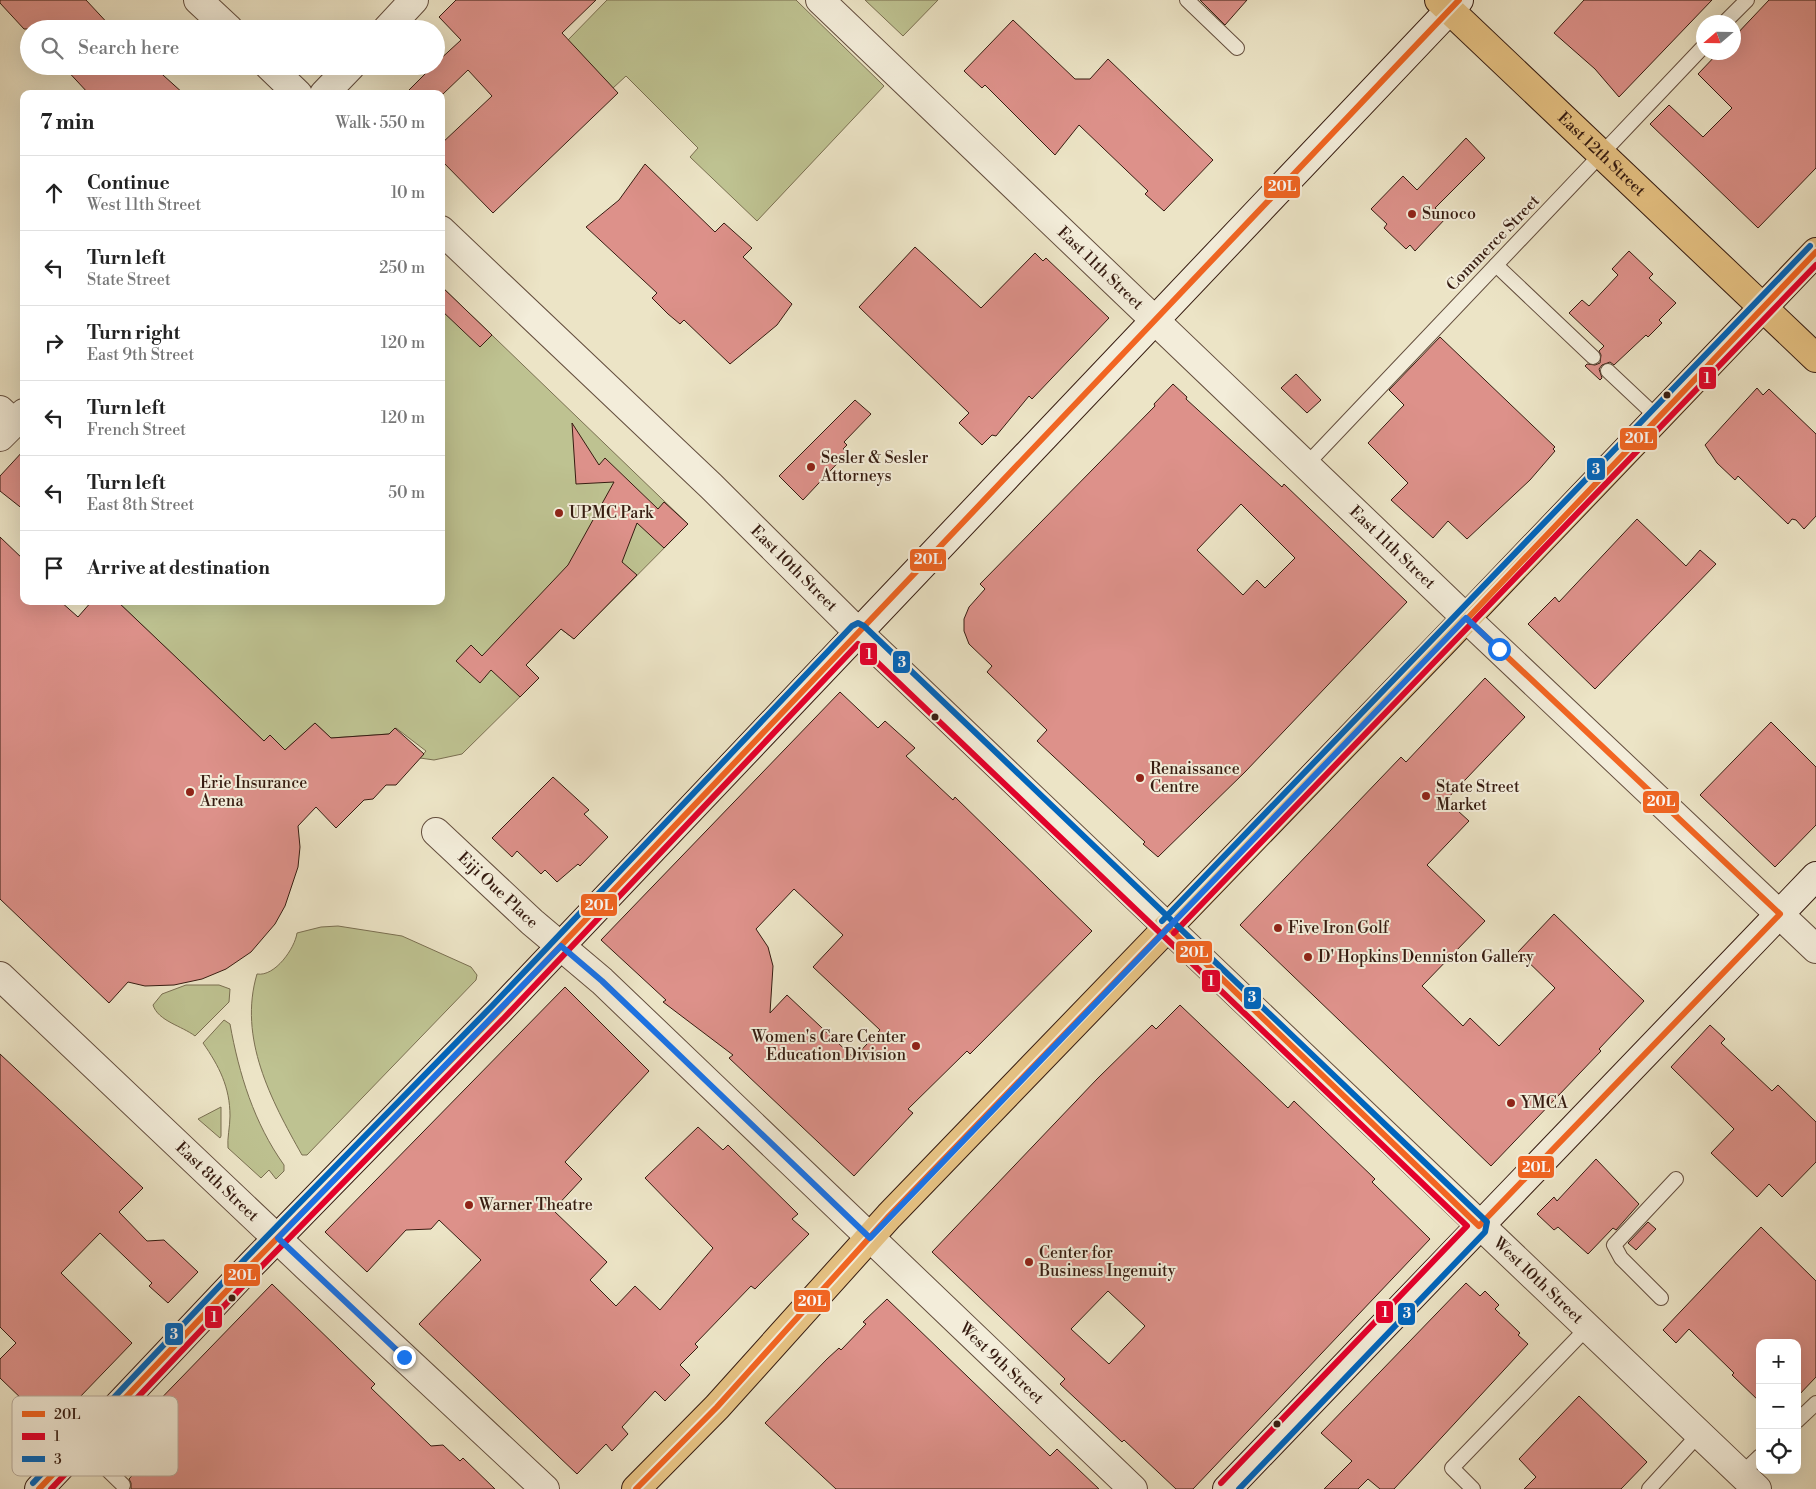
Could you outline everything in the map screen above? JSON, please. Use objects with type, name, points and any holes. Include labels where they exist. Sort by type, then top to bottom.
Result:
[{"type":"main road","name":"East 12th Street","points":[[1449,3],[1601,154],[1816,358]]},
{"type":"main road","points":[[636,1489],[717,1408],[870,1238],[1816,252]]},
{"type":"street","points":[[198,0],[219,20]]},
{"type":"street","points":[[395,20],[414,0]]},
{"type":"street","name":"East 11th Street","points":[[820,0],[1466,618],[1816,949]]},
{"type":"street","points":[[127,1396],[561,946],[1449,3]]},
{"type":"street","points":[[278,75],[294,90]]},
{"type":"street","points":[[328,90],[342,75]]},
{"type":"street","name":"East 10th Street","points":[[445,234],[710,486],[858,632],[1168,927]]},
{"type":"street","name":"Eiji Oue Place","points":[[436,832],[602,981],[870,1238]]},
{"type":"street","points":[[1227,1489],[1816,876]]},
{"type":"street","name":"West 10th Street","points":[[1168,927],[1699,1434],[1752,1473]]},
{"type":"street","name":"East 8th Street","points":[[0,976],[545,1489]]},
{"type":"street","name":"West 9th Street","points":[[870,1238],[1133,1489]]},
{"type":"street","points":[[39,1489],[51,1476]]},
{"type":"lane","points":[[1187,0],[1237,48]]},
{"type":"lane","points":[[1732,15],[1747,0]]},
{"type":"lane","name":"Commerce Street","points":[[1307,464],[1696,54]]},
{"type":"lane","points":[[1496,265],[1593,357]]},
{"type":"lane","points":[[1608,371],[1658,418]]},
{"type":"lane","points":[[1661,1298],[1621,1258],[1614,1245],[1676,1180]]},
{"type":"lane","points":[[1473,1489],[1452,1468],[1587,1328]]},
{"type":"lane","points":[[1801,1417],[1816,1403]]},
{"type":"lane","points":[[1649,1489],[1699,1434]]},
{"type":"lane","points":[[114,1476],[123,1485]]},
{"type":"green space","points":[[607,0],[796,0],[884,86],[757,221],[690,157],[698,148],[626,76],[613,88],[568,40]]},
{"type":"green space","points":[[865,0],[938,0],[903,36]]},
{"type":"green space","name":"UPMC Park","points":[[445,290],[688,524],[574,639],[561,629],[526,665],[539,678],[462,754],[434,760],[420,758],[426,751],[396,728],[389,734],[331,738],[315,723],[285,750],[264,741],[121,605],[445,605]]},
{"type":"green space","points":[[338,926],[402,936],[471,967],[477,975],[476,980],[307,1155],[302,1155],[279,1113],[261,1068],[252,1022],[252,998],[257,974],[271,971],[283,960],[292,946],[297,933],[321,927]]},
{"type":"green space","points":[[186,985],[219,985],[230,989],[229,1002],[195,1036],[165,1019],[156,1011],[153,1005],[162,994]]},
{"type":"green space","points":[[224,1020],[230,1024],[243,1080],[256,1115],[273,1149],[284,1165],[284,1171],[276,1179],[269,1170],[261,1178],[228,1148],[230,1116],[226,1086],[219,1069],[203,1043]]},
{"type":"green space","points":[[221,1107],[221,1136],[220,1138],[198,1119]]},
{"type":"building","points":[[0,0],[86,0],[105,20],[20,20],[20,25],[0,3]]},
{"type":"building","points":[[456,0],[596,0],[562,33],[618,93],[493,213],[445,164],[445,140],[492,96],[468,70],[445,92],[445,90],[409,90],[424,75],[445,75],[445,55],[461,40],[445,23],[445,20],[439,17]]},
{"type":"building","points":[[1200,0],[1247,0],[1225,25]]},
{"type":"building","points":[[1584,0],[1712,0],[1619,97],[1595,69],[1554,33]]},
{"type":"building","points":[[1769,0],[1816,0],[1816,168],[1758,228],[1650,124],[1669,105],[1703,137],[1732,108],[1698,74],[1711,60],[1741,60],[1741,30]]},
{"type":"building","points":[[1013,20],[1075,79],[1090,79],[1108,59],[1213,160],[1164,211],[1145,194],[1148,191],[1079,125],[1055,155],[985,85],[982,88],[964,71]]},
{"type":"building","points":[[71,75],[163,75],[180,90],[85,90]]},
{"type":"building","points":[[1466,138],[1485,158],[1435,208],[1446,218],[1415,251],[1410,245],[1406,249],[1384,228],[1387,224],[1371,209],[1403,176],[1417,190]]},
{"type":"building","points":[[645,164],[715,232],[724,223],[752,248],[743,257],[792,304],[777,325],[730,364],[684,320],[680,324],[668,314],[652,298],[657,293],[586,227],[619,200]]},
{"type":"building","points":[[915,247],[981,308],[1035,253],[1043,261],[1046,258],[1109,318],[1032,399],[1029,396],[996,436],[992,435],[982,445],[959,423],[969,413],[859,307]]},
{"type":"building","points":[[1629,251],[1653,274],[1649,278],[1676,303],[1659,320],[1662,323],[1648,337],[1646,335],[1614,365],[1610,362],[1602,365],[1599,369],[1602,378],[1600,380],[1585,366],[1587,364],[1595,365],[1600,363],[1601,355],[1599,351],[1604,346],[1569,313],[1582,300],[1589,306],[1618,275],[1612,269]]},
{"type":"building","points":[[445,290],[492,335],[480,347],[445,314]]},
{"type":"building","points":[[1440,337],[1555,447],[1553,449],[1555,451],[1530,480],[1467,539],[1448,521],[1433,538],[1391,500],[1408,483],[1368,443],[1404,405],[1389,390]]},
{"type":"building","points":[[1296,374],[1321,400],[1307,413],[1281,388]]},
{"type":"building","points":[[1173,384],[1187,397],[1186,399],[1282,487],[1284,484],[1407,602],[1245,772],[1158,857],[1143,844],[1145,842],[1037,741],[1047,730],[987,672],[992,666],[969,644],[964,631],[964,619],[969,607],[985,589],[980,584],[1155,406],[1154,404]],"holes":[[[1241,504],[1295,558],[1265,588],[1257,580],[1243,595],[1197,550]]]},
{"type":"building","points":[[1757,388],[1763,395],[1769,389],[1816,434],[1816,516],[1804,529],[1796,520],[1792,519],[1788,524],[1738,476],[1735,480],[1717,463],[1705,445]]},
{"type":"building","points":[[855,400],[871,414],[844,442],[847,445],[843,449],[847,453],[803,500],[779,476]]},
{"type":"building","points":[[572,423],[599,465],[605,458],[658,509],[664,502],[688,524],[664,548],[637,523],[622,562],[637,575],[574,639],[561,629],[526,665],[539,678],[520,697],[491,670],[480,683],[456,661],[471,645],[482,656],[568,565],[614,482],[576,484]]},
{"type":"building","points":[[20,454],[20,507],[0,491],[0,476]]},
{"type":"building","points":[[1637,519],[1686,566],[1700,550],[1716,564],[1595,689],[1528,624],[1555,597],[1559,602]]},
{"type":"building","name":"Erie Insurance Arena","points":[[0,537],[20,556],[20,605],[64,605],[78,617],[88,605],[121,605],[264,741],[270,735],[285,750],[315,723],[331,738],[389,734],[395,728],[424,754],[396,785],[386,785],[373,799],[364,800],[336,828],[316,807],[298,826],[300,847],[298,867],[285,906],[275,924],[251,952],[226,969],[202,979],[174,985],[145,986],[128,982],[109,1003],[0,899]]},
{"type":"building","points":[[1485,678],[1525,717],[1446,800],[1469,821],[1427,865],[1485,921],[1422,986],[1463,1026],[1470,1018],[1499,1046],[1555,988],[1518,952],[1554,914],[1644,1001],[1599,1049],[1601,1051],[1491,1166],[1240,925],[1401,757],[1406,762]]},
{"type":"building","points":[[840,692],[878,728],[885,721],[915,748],[906,756],[953,800],[955,797],[1092,931],[970,1054],[967,1051],[908,1109],[913,1113],[854,1176],[729,1058],[733,1055],[663,1002],[666,1000],[601,940]],"holes":[[[794,889],[843,935],[813,967],[880,1030],[854,1058],[787,995],[770,1013],[773,966],[768,947],[756,929]]]},
{"type":"building","points":[[1771,722],[1816,767],[1816,825],[1775,867],[1700,795]]},
{"type":"building","points":[[553,777],[589,810],[584,814],[608,837],[580,866],[578,864],[557,882],[545,870],[541,874],[517,851],[512,857],[492,838]]},
{"type":"building","points":[[565,987],[649,1071],[565,1162],[582,1179],[553,1210],[607,1262],[590,1280],[616,1306],[635,1286],[660,1310],[713,1248],[645,1178],[698,1127],[723,1150],[728,1145],[798,1214],[792,1219],[809,1234],[755,1289],[751,1286],[695,1344],[698,1347],[680,1365],[690,1375],[665,1401],[655,1391],[622,1427],[628,1434],[612,1451],[606,1444],[577,1474],[419,1324],[481,1260],[439,1220],[431,1229],[406,1230],[367,1272],[325,1232]]},
{"type":"building","points":[[1180,1005],[1288,1108],[1294,1101],[1375,1179],[1372,1182],[1430,1239],[1193,1489],[1176,1489],[1124,1440],[1122,1442],[1060,1384],[1065,1379],[932,1252],[1097,1079],[1152,1025],[1156,1029]],"holes":[[[1108,1291],[1145,1326],[1109,1364],[1071,1329]]]},
{"type":"building","points":[[1710,1025],[1725,1039],[1721,1043],[1772,1091],[1778,1085],[1816,1122],[1816,1162],[1782,1197],[1769,1184],[1757,1197],[1711,1153],[1734,1129],[1671,1067]]},
{"type":"building","points":[[0,1054],[143,1188],[119,1212],[147,1241],[164,1240],[198,1272],[168,1303],[149,1286],[152,1283],[100,1233],[61,1273],[132,1343],[81,1396],[19,1396],[0,1378],[0,1359],[16,1343],[0,1327]]},
{"type":"building","points":[[1596,1159],[1639,1204],[1616,1230],[1613,1228],[1588,1254],[1558,1227],[1554,1230],[1537,1214],[1554,1197],[1557,1201]]},
{"type":"building","points":[[1648,1222],[1656,1229],[1636,1250],[1628,1243]]},
{"type":"building","points":[[1761,1227],[1816,1281],[1816,1377],[1801,1393],[1801,1339],[1756,1339],[1756,1398],[1732,1375],[1734,1373],[1689,1329],[1676,1343],[1663,1330]]},
{"type":"building","points":[[1466,1283],[1480,1296],[1485,1291],[1499,1305],[1495,1309],[1520,1333],[1518,1335],[1528,1344],[1394,1489],[1380,1489],[1368,1479],[1358,1489],[1324,1489],[1352,1461],[1321,1433]]},
{"type":"building","points":[[272,1284],[375,1384],[371,1388],[431,1446],[443,1445],[460,1461],[463,1458],[495,1489],[131,1489],[129,1479],[132,1476],[178,1476],[178,1396],[163,1396]]},
{"type":"building","points":[[887,1299],[1050,1456],[1057,1449],[1099,1489],[836,1489],[765,1423],[827,1359],[839,1348],[841,1350],[866,1324],[863,1322]]},
{"type":"building","points":[[1579,1396],[1647,1462],[1621,1489],[1524,1489],[1536,1477],[1519,1459]]},
{"type":"transit line","name":"20L","points":[[127,1396],[252,1264],[498,1012],[1459,0]]},
{"type":"transit line","name":"3","points":[[1162,921],[1810,246]]},
{"type":"transit line","name":"20L","points":[[636,1489],[717,1407],[889,1216],[1168,927],[1479,1226],[1780,914],[1467,619],[1816,252]]},
{"type":"transit line","name":"1","points":[[1174,933],[1816,265]]},
{"type":"transit line","name":"3","points":[[115,1396],[246,1258],[492,1006],[852,626],[858,623],[864,626],[1487,1222],[1485,1232],[1239,1489]]},
{"type":"transit line","name":"1","points":[[139,1396],[258,1270],[504,1018],[858,644],[1467,1226],[1221,1483]]},
{"type":"transit line","name":"3","points":[[33,1483],[40,1476]]},
{"type":"transit line","name":"20L","points":[[39,1489],[51,1476]]},
{"type":"transit line","name":"1","points":[[51,1489],[63,1476]]},
{"type":"place","name":"Sunoco","points":[[1412,214]]},
{"type":"place","name":"Sesler & Sesler Attorneys","points":[[811,467]]},
{"type":"place","name":"UPMC Park","points":[[559,513]]},
{"type":"place","name":"Renaissance Centre","points":[[1140,778]]},
{"type":"place","name":"Erie Insurance Arena","points":[[190,792]]},
{"type":"place","name":"State Street Market","points":[[1426,796]]},
{"type":"place","name":"Five Iron Golf","points":[[1278,928]]},
{"type":"place","name":"D' Hopkins Denniston Gallery","points":[[1308,957]]},
{"type":"place","name":"Women's Care Center Education Division","points":[[916,1046]]},
{"type":"place","name":"YMCA","points":[[1511,1103]]},
{"type":"place","name":"Warner Theatre","points":[[469,1205]]},
{"type":"place","name":"Center for Business Ingenuity","points":[[1029,1262]]},
{"type":"route","points":[[404,1357],[278,1238],[561,946],[602,981],[870,1238],[889,1216],[1466,618],[1499,649]]}]
